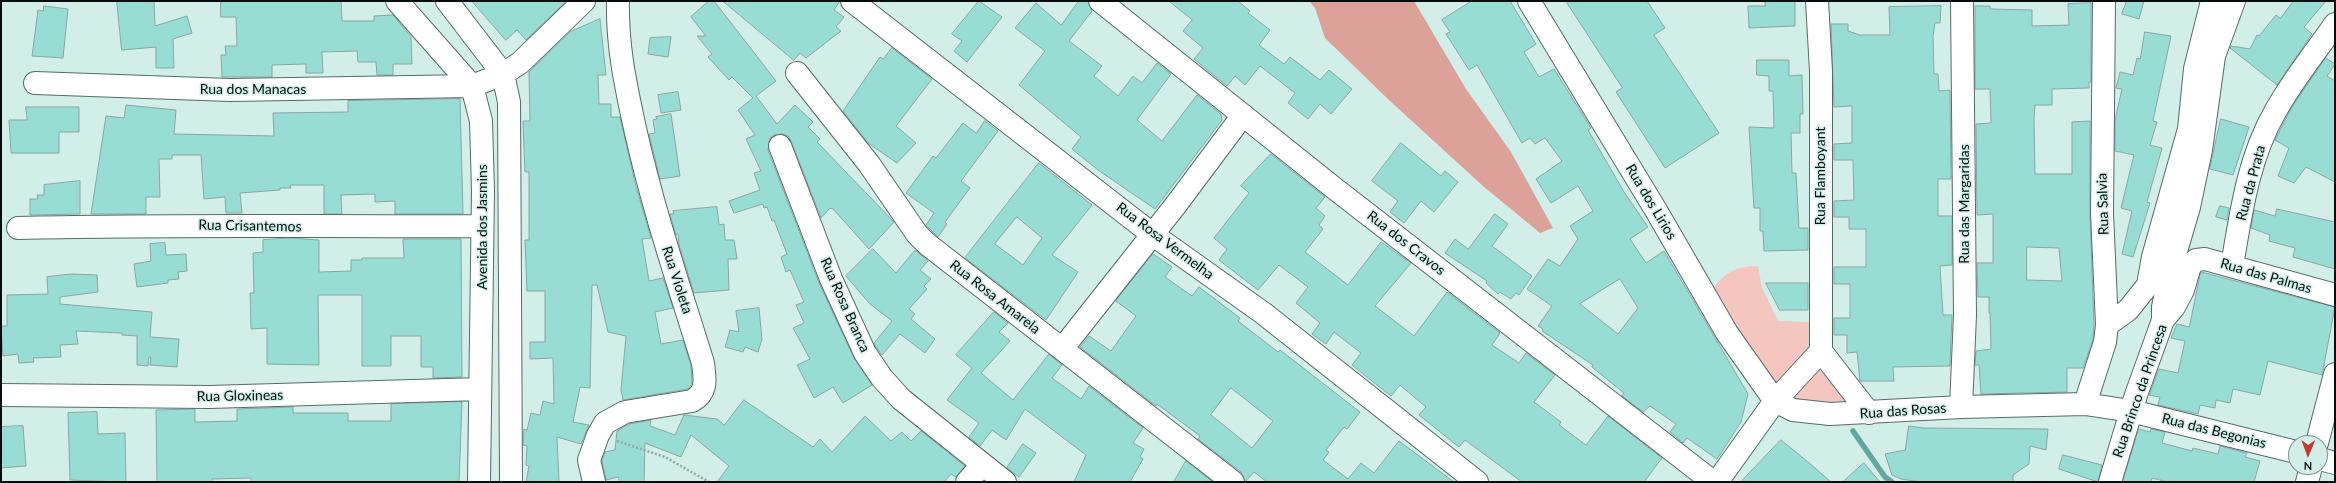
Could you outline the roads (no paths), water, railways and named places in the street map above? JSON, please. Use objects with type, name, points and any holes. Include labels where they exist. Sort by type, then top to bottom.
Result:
[{"type":"street","name":"Avenida dos Jasmins","points":[[397,1],[472,86],[481,121],[482,226],[479,482]]},
{"type":"street","name":"Avenida dos Jasmins","points":[[448,1],[503,74],[510,126],[511,482]]},
{"type":"street","points":[[472,86],[503,74],[537,48],[584,1]]},
{"type":"street","name":"Rua Violeta","points":[[594,482],[589,460],[598,435],[605,423],[625,412],[692,401],[700,396],[704,389],[705,378],[703,363],[656,217],[644,168],[620,55],[618,1]]},
{"type":"street","name":"Rua Rosa Vermelha","points":[[852,1],[1152,234],[1263,313],[1477,482]]},
{"type":"street","name":"Rua dos Cravos","points":[[1100,1],[1243,115],[1713,482]]},
{"type":"street","name":"Rua dos Lirios","points":[[1529,1],[1657,212],[1727,333],[1775,401]]},
{"type":"street","name":"Rua Flamboyant","points":[[1818,1],[1821,71],[1821,351]]},
{"type":"street","name":"Rua das Margaridas","points":[[1961,407],[1965,315],[1962,1]]},
{"type":"street","name":"Rua Salvia","points":[[2084,404],[2105,342],[2107,326],[2102,213],[2104,1]]},
{"type":"street","points":[[2107,326],[2128,310],[2148,285],[2153,257],[2189,129],[2195,69],[2212,1]]},
{"type":"street","points":[[2163,320],[2163,307],[2172,265],[2189,207],[2201,150],[2214,56],[2234,1]]},
{"type":"street","name":"Rua da Prata","points":[[2232,266],[2246,190],[2256,153],[2275,112],[2335,24]]},
{"type":"street","name":"Rua Rosa Amarela","points":[[797,73],[869,164],[917,234],[1233,482]]},
{"type":"street","name":"Rua dos Manacas","points":[[35,83],[230,90],[472,86]]},
{"type":"street","points":[[1062,349],[1243,115]]},
{"type":"street","name":"Rua Rosa Branca","points":[[780,146],[831,278],[866,353],[882,378],[901,399],[1004,482]]},
{"type":"street","name":"Rua Crisantemos","points":[[18,228],[177,224],[359,227],[482,226]]},
{"type":"street","name":"Rua das Palmas","points":[[2196,260],[2205,259],[2335,295]]},
{"type":"street","name":"Rua Brinco da Princesa","points":[[2110,482],[2131,411],[2163,320],[2174,307],[2183,290],[2190,266],[2196,260]]},
{"type":"street","points":[[1717,482],[1775,401],[1821,351],[1869,413]]},
{"type":"street","points":[[2319,435],[2335,374]]},
{"type":"street","name":"Rua Gloxineas","points":[[1,395],[209,397],[480,389]]},
{"type":"street","name":"Rua das Rosas","points":[[1775,401],[1793,410],[1817,414],[1869,413],[1961,407],[2084,404],[2131,411]]},
{"type":"street","name":"Rua das Begonias","points":[[2131,411],[2288,450]]},
{"type":"street","points":[[967,482],[982,465]]},
{"type":"waterway","points":[[1853,431],[1885,477],[1892,482]]}]
